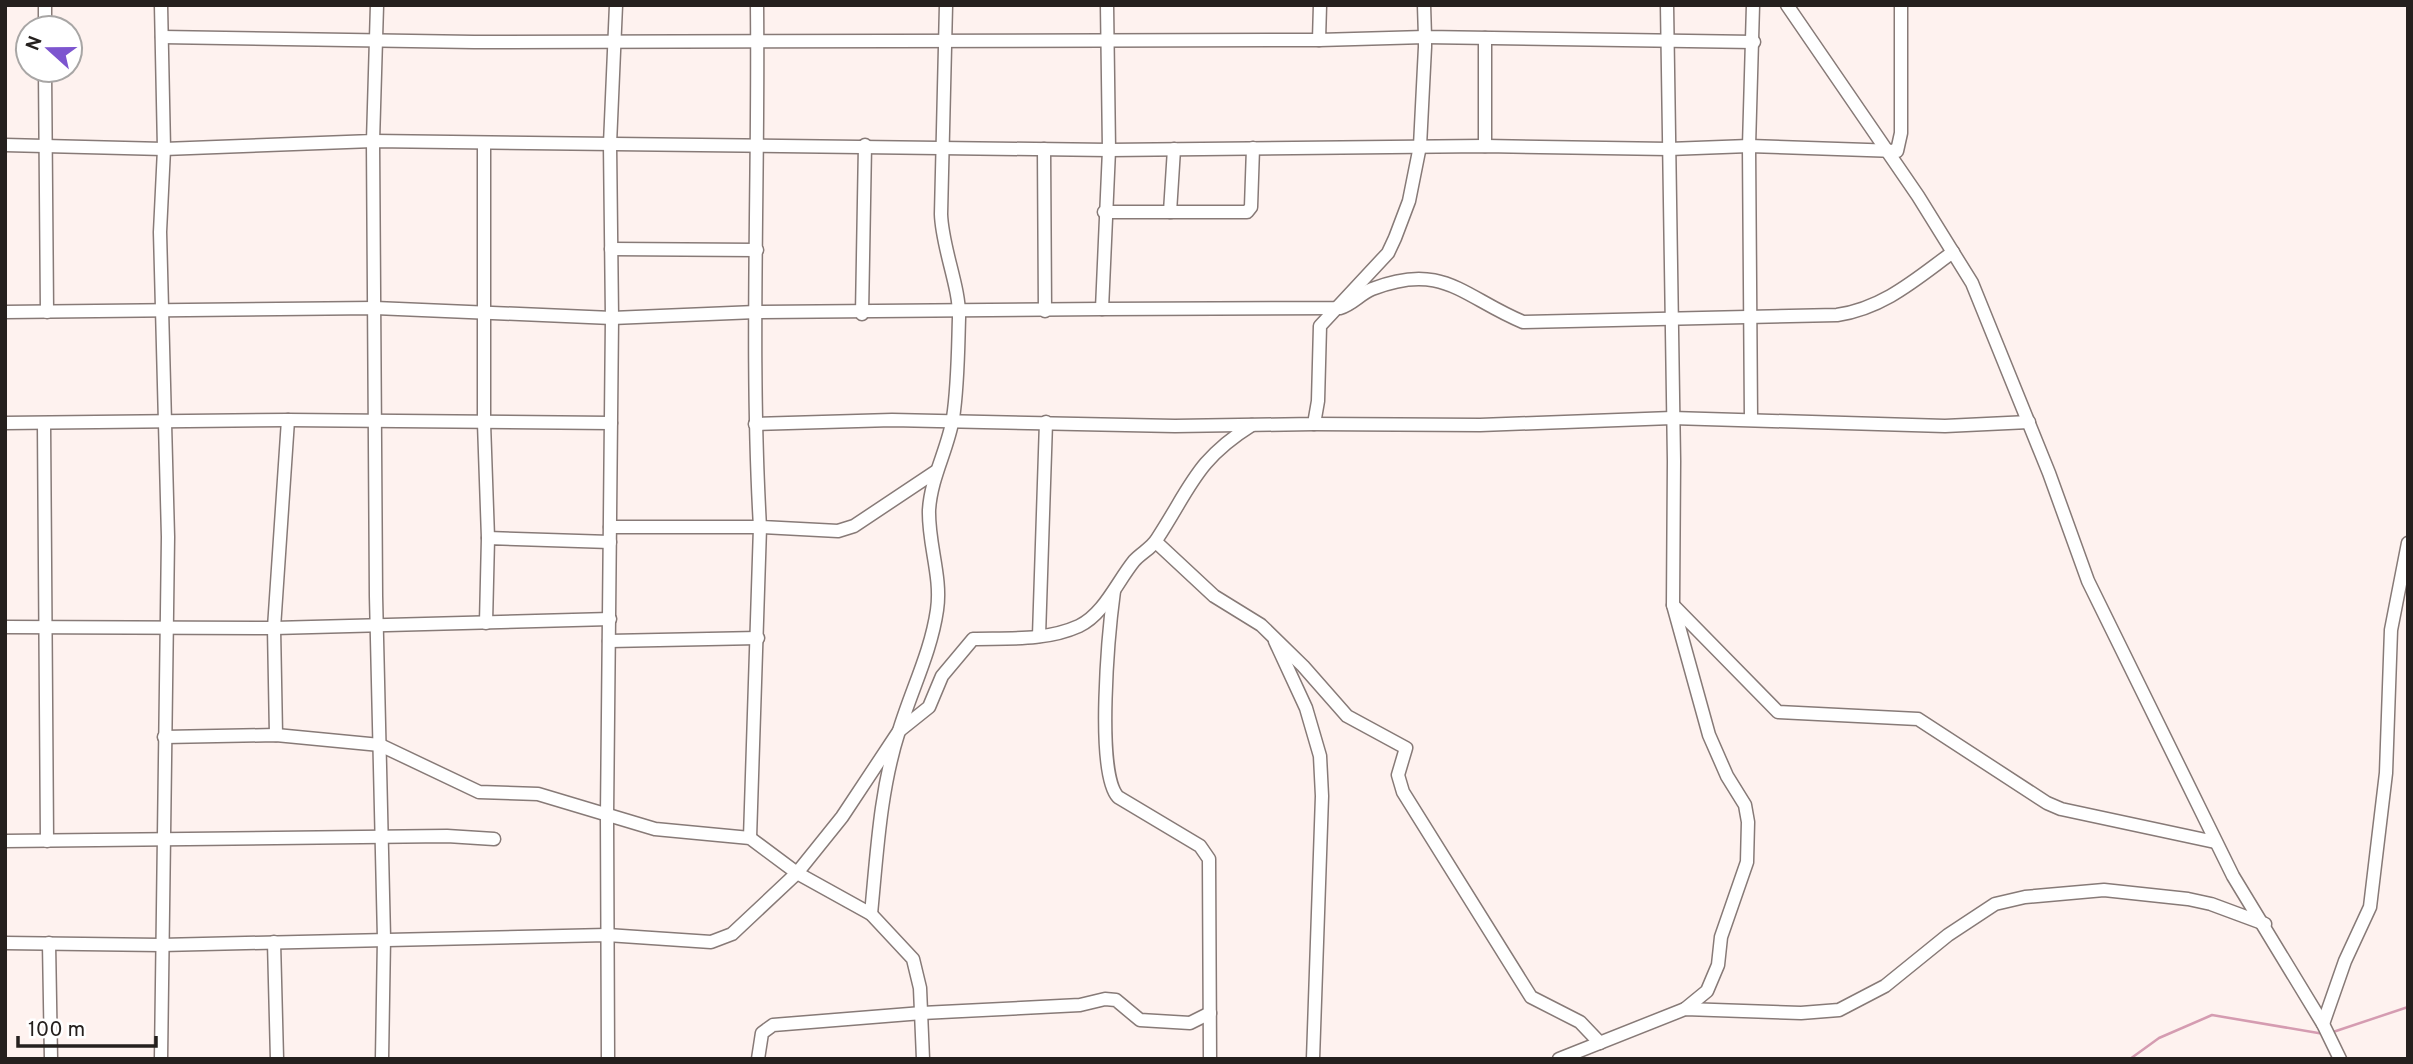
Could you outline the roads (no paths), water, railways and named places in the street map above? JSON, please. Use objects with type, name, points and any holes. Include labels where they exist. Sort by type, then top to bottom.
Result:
[{"type":"street","points":[[161,5],[164,149],[159,232],[165,422],[167,628],[161,1059]]},
{"type":"street","points":[[377,5],[373,141],[374,423],[377,453],[377,625],[384,938],[382,1059]]},
{"type":"street","points":[[608,1059],[607,816],[612,318],[610,144],[616,5]]},
{"type":"street","points":[[750,838],[760,527],[755,424],[759,145],[757,5]]},
{"type":"street","points":[[871,914],[880,819],[899,731],[919,678],[937,610],[938,586],[929,531],[935,472],[953,420],[959,313],[942,235],[946,5]]},
{"type":"street","points":[[1102,309],[1104,212],[1109,150],[1107,5]]},
{"type":"street","points":[[1319,40],[1320,5]]},
{"type":"street","points":[[1314,424],[1318,401],[1320,326],[1340,308],[1388,253],[1409,201],[1420,146],[1424,5]]},
{"type":"street","points":[[1559,1059],[1685,1009],[1707,991],[1718,965],[1721,937],[1747,862],[1748,822],[1745,805],[1727,776],[1709,735],[1673,605],[1667,5]]},
{"type":"street","points":[[1751,419],[1748,317],[1753,5]]},
{"type":"street","points":[[1787,5],[1953,252],[1984,307],[2088,581],[2215,842],[2323,1024],[2340,1059]]},
{"type":"street","points":[[5,145],[164,149],[373,141],[1109,150],[1420,146],[1669,149],[1749,146],[1898,151],[1901,133],[1901,5]]},
{"type":"street","points":[[162,37],[377,41],[1319,40],[1425,37],[1754,42]]},
{"type":"street","points":[[1485,38],[1485,146]]},
{"type":"street","points":[[45,84],[47,312]]},
{"type":"street","points":[[484,143],[484,423],[488,538],[486,623]]},
{"type":"street","points":[[862,314],[865,145]]},
{"type":"street","points":[[1104,212],[1247,212],[1251,207],[1253,148]]},
{"type":"street","points":[[1044,149],[1045,311]]},
{"type":"street","points":[[1170,212],[1174,149]]},
{"type":"street","points":[[611,249],[757,250]]},
{"type":"street","points":[[5,312],[162,313],[375,308],[612,318],[756,312],[862,314],[1340,308],[1370,290],[1428,277],[1454,284],[1500,312],[1523,322],[1748,317],[1862,311],[1885,301],[1953,252]]},
{"type":"street","points":[[755,424],[953,420],[1252,425],[1480,425],[1672,418],[1945,426],[2029,422]]},
{"type":"street","points":[[5,423],[288,420],[374,423],[611,423]]},
{"type":"street","points":[[276,735],[274,628],[288,420]]},
{"type":"street","points":[[1039,636],[1045,422]]},
{"type":"street","points":[[44,424],[47,841]]},
{"type":"street","points":[[5,943],[161,945],[607,935],[711,942],[732,934],[797,873],[842,817],[899,731],[929,706],[942,676],[973,639],[1039,636],[1081,625],[1114,591],[1135,559],[1156,542],[1177,503],[1210,455],[1252,425]]},
{"type":"street","points":[[610,527],[760,527],[838,531],[935,472]]},
{"type":"street","points":[[488,538],[610,542]]},
{"type":"street","points":[[1156,542],[1214,596],[1251,617],[1273,637],[1347,716],[1406,748],[1398,775],[1403,792],[1531,997],[1580,1022],[1600,1043]]},
{"type":"street","points":[[2323,1024],[2345,961],[2370,907],[2386,773],[2390,633],[2408,543]]},
{"type":"street","points":[[1114,591],[1104,711],[1111,785],[1118,797],[1200,846],[1209,859],[1210,1059]]},
{"type":"street","points":[[1673,605],[1778,712],[1918,719],[2061,809],[2215,842]]},
{"type":"street","points":[[5,627],[274,628],[610,620]]},
{"type":"street","points":[[1273,637],[1306,708],[1320,756],[1322,796],[1313,1059]]},
{"type":"street","points":[[610,641],[758,638]]},
{"type":"street","points":[[164,737],[276,735],[380,745],[480,792],[538,794],[655,829],[750,838],[797,873],[871,914],[914,959],[922,1013],[923,1059]]},
{"type":"street","points":[[5,841],[382,837],[494,839]]},
{"type":"street","points":[[1685,1009],[1801,1013],[1839,1010],[1885,986],[1948,935],[1995,904],[2025,897],[2104,890],[2188,899],[2211,904],[2265,925]]},
{"type":"street","points":[[274,942],[277,1059]]},
{"type":"street","points":[[49,943],[51,1059]]},
{"type":"street","points":[[758,1059],[762,1032],[773,1025],[922,1013],[1080,1005],[1105,999],[1116,1000],[1140,1020],[1190,1023],[1210,1013]]},
{"type":"waterway","points":[[2333,1032],[2408,1007]]},
{"type":"waterway","points":[[2130,1059],[2159,1038],[2212,1015],[2324,1034]]}]
